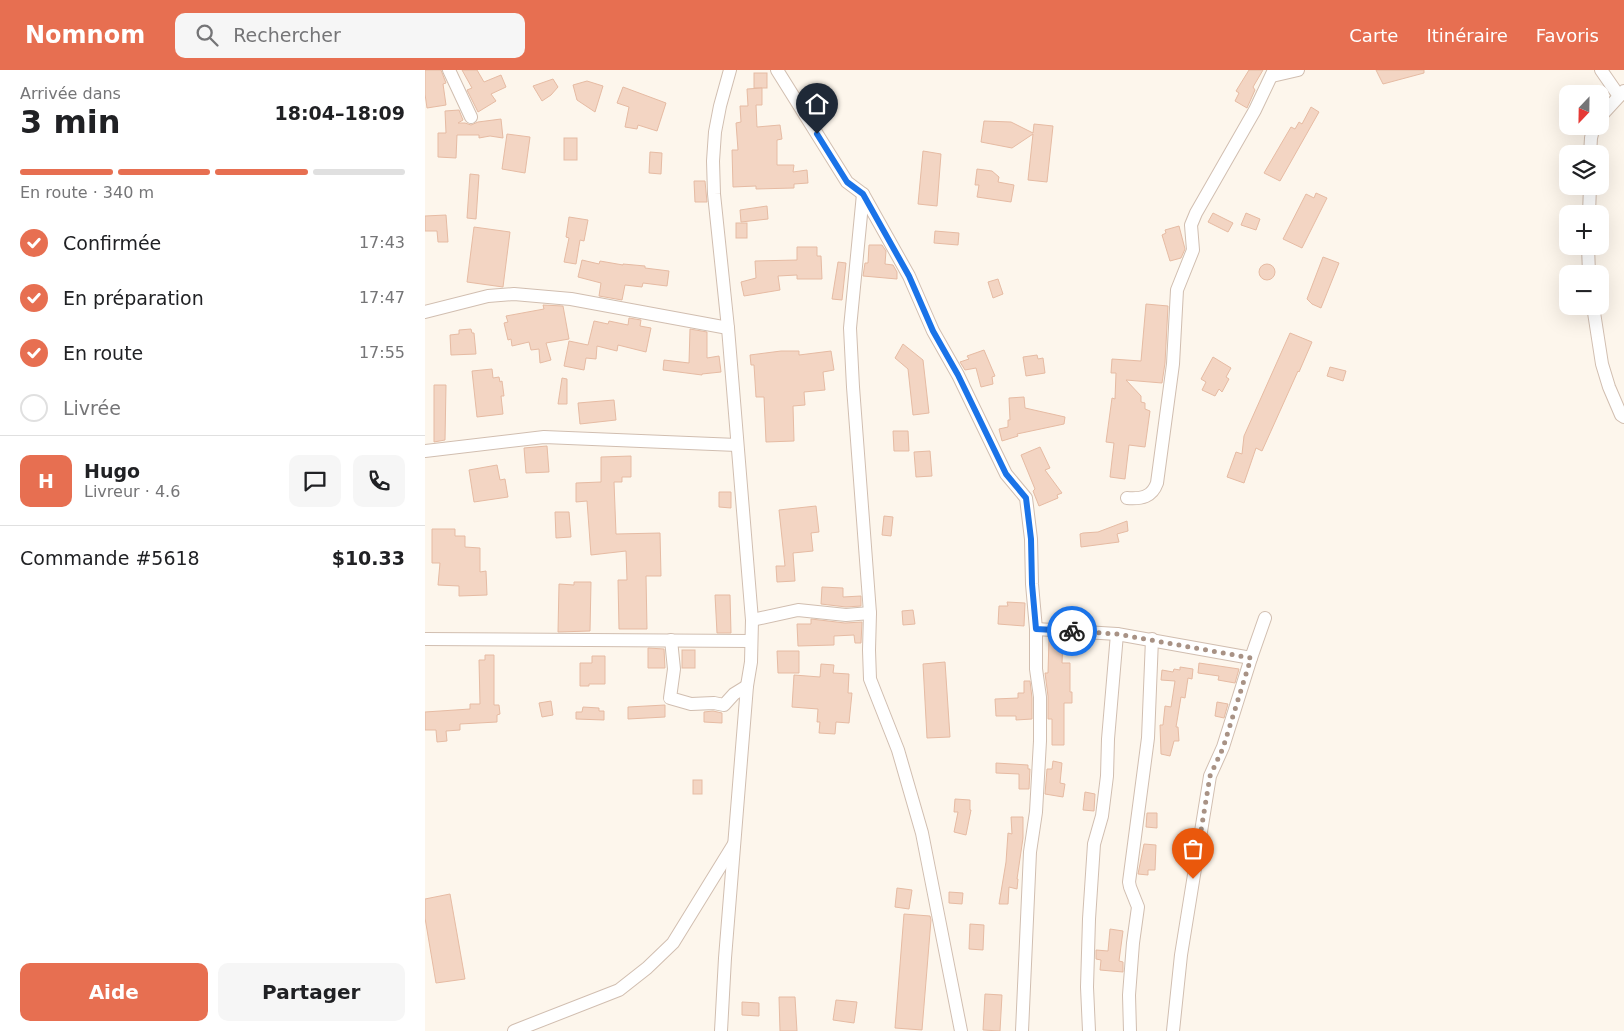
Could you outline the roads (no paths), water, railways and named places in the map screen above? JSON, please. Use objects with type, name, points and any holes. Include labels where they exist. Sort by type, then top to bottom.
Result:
[{"type":"street","points":[[449,70],[471,117]]},
{"type":"street","points":[[721,1031],[747,686],[751,662],[752,620],[728,328],[714,194],[713,161],[715,132],[730,70]]},
{"type":"street","points":[[777,70],[847,182],[863,194],[909,276],[933,331],[958,375],[1006,474],[1026,498],[1031,539],[1036,629],[1036,669],[1040,697],[1040,741],[1036,812],[1030,852],[1022,1031]]},
{"type":"street","points":[[1127,498],[1143,498],[1155,490],[1157,482],[1173,364],[1177,290],[1193,250],[1191,225],[1255,110],[1273,73],[1298,70]]},
{"type":"street","points":[[1601,70],[1621,94],[1609,107]]},
{"type":"street","points":[[863,194],[850,328],[870,613],[870,679],[898,750],[922,833],[961,1031]]},
{"type":"street","points":[[425,312],[488,296],[514,294],[571,299],[728,328]]},
{"type":"street","points":[[1594,315],[1602,364],[1613,396],[1621,415],[1624,417]]},
{"type":"street","points":[[425,451],[544,436],[737,444]]},
{"type":"street","points":[[752,620],[798,610],[846,614],[870,613]]},
{"type":"street","points":[[1173,1031],[1181,955],[1210,776],[1223,748],[1265,618]]},
{"type":"street","points":[[1036,629],[1117,634],[1251,658]]},
{"type":"street","points":[[1089,1031],[1087,987],[1089,910],[1094,844],[1102,816],[1107,776],[1107,739],[1117,634]]},
{"type":"street","points":[[425,639],[751,641]]},
{"type":"street","points":[[1131,1031],[1129,994],[1138,907],[1129,882],[1148,738],[1152,639]]},
{"type":"street","points":[[671,640],[674,669],[670,698],[691,704],[714,703],[724,705],[747,686]]},
{"type":"street","points":[[514,1031],[619,990],[647,968],[673,943],[735,842]]}]
